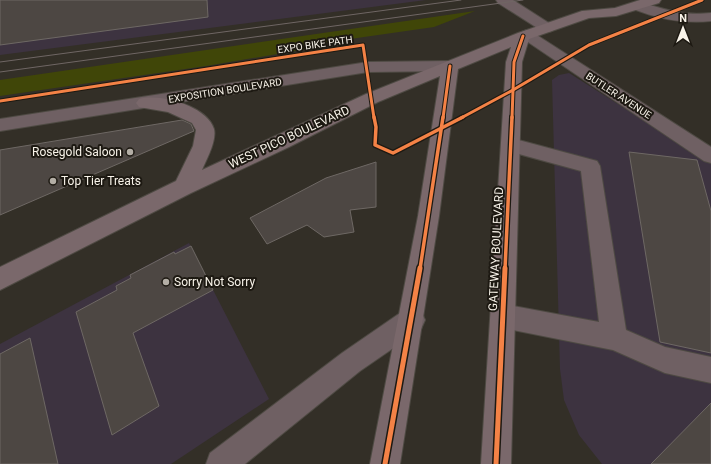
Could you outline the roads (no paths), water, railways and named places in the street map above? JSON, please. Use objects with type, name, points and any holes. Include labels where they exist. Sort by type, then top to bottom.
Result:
[{"type":"main road","points":[[587,14],[598,0]]},
{"type":"main road","name":"WEST PICO BOULEVARD","points":[[0,280],[184,186],[282,142],[372,98],[525,35],[587,14],[616,12],[654,0]]},
{"type":"main road","name":"GATEWAY BOULEVARD","points":[[496,464],[514,62],[525,35]]},
{"type":"main road","points":[[385,464],[412,320],[434,183],[450,66]]},
{"type":"main road","points":[[145,103],[172,106],[198,119],[205,130],[203,146],[184,186]]},
{"type":"street","points":[[502,0],[547,28]]},
{"type":"street","points":[[638,6],[678,18],[708,21]]},
{"type":"street","name":"BUTLER AVENUE","points":[[525,35],[711,156]]},
{"type":"street","name":"EXPOSITION BOULEVARD","points":[[0,125],[368,67],[450,66]]},
{"type":"street","points":[[511,145],[590,166],[614,338]]},
{"type":"street","points":[[503,316],[614,338],[665,360],[711,370]]},
{"type":"street","points":[[221,464],[351,362],[412,320]]},
{"type":"tram line","points":[[0,62],[461,0]]},
{"type":"tram line","points":[[0,72],[523,0]]},
{"type":"place","name":"Rosegold Saloon","points":[[130,152]]},
{"type":"place","name":"Top Tier Treats","points":[[53,181]]},
{"type":"place","name":"Sorry Not Sorry","points":[[166,282]]}]
